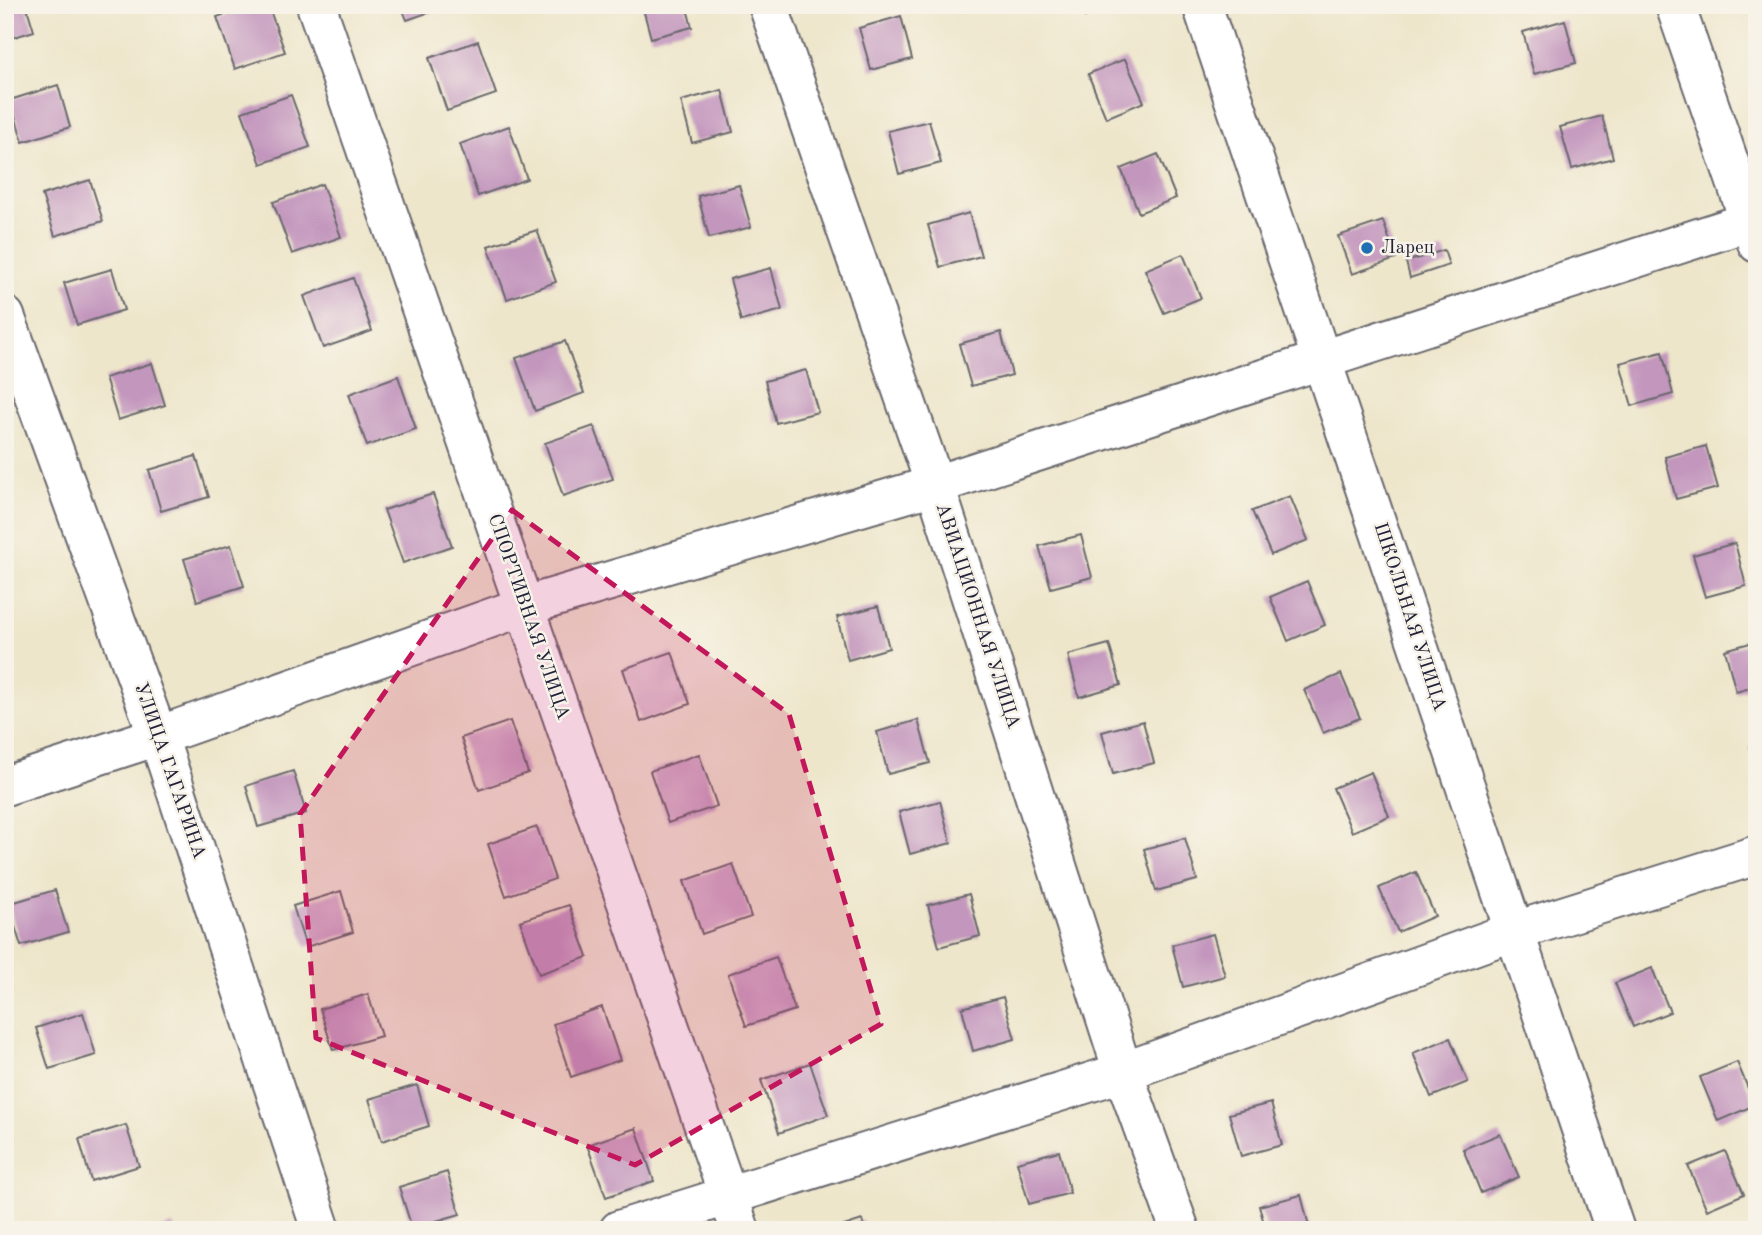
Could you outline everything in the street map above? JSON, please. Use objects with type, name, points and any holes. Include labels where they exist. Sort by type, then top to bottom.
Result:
[{"type":"street","name":"СПОРТИВНАЯ УЛИЦА","points":[[316,5],[734,1214]]},
{"type":"street","name":"АВИАЦИОННАЯ УЛИЦА","points":[[768,5],[935,485],[1124,1072],[1180,1230]]},
{"type":"street","name":"ШКОЛЬНАЯ УЛИЦА","points":[[1202,5],[1324,359],[1512,933],[1615,1230]]},
{"type":"street","points":[[5,786],[158,736],[524,606],[935,485],[1324,359],[1754,227],[1675,5]]},
{"type":"street","name":"УЛИЦА ГАГАРИНА","points":[[5,316],[158,736],[321,1230]]},
{"type":"street","points":[[619,1230],[734,1214],[1512,933],[1757,855]]},
{"type":"highlighted area","points":[[512,510],[789,714],[881,1024],[635,1165],[316,1038],[300,814]]},
{"type":"building","points":[[5,5],[26,5],[34,31],[5,40]]},
{"type":"building","points":[[250,5],[268,5],[285,52],[235,69],[217,17]]},
{"type":"building","points":[[401,5],[447,5],[447,6],[407,20]]},
{"type":"building","points":[[642,5],[686,5],[692,27],[651,38]]},
{"type":"building","points":[[1081,5],[1113,5],[1085,17]]},
{"type":"building","points":[[901,16],[912,59],[871,70],[859,28]]},
{"type":"building","points":[[1565,20],[1576,63],[1534,74],[1523,32]]},
{"type":"building","points":[[478,41],[496,94],[447,111],[429,58]]},
{"type":"building","points":[[1125,59],[1144,102],[1106,118],[1088,74]]},
{"type":"building","points":[[58,85],[70,127],[23,142],[10,100]]},
{"type":"building","points":[[722,90],[733,132],[692,143],[681,101]]},
{"type":"building","points":[[291,95],[310,147],[261,164],[242,112]]},
{"type":"building","points":[[1602,116],[1613,158],[1572,169],[1560,127]]},
{"type":"building","points":[[929,121],[941,163],[899,174],[888,131]]},
{"type":"building","points":[[509,126],[527,179],[478,196],[460,144]]},
{"type":"building","points":[[1158,154],[1176,198],[1139,213],[1121,169]]},
{"type":"building","points":[[90,180],[103,221],[55,236],[42,195]]},
{"type":"building","points":[[322,184],[341,237],[292,254],[273,202]]},
{"type":"building","points":[[739,185],[751,227],[709,238],[698,196]]},
{"type":"building","points":[[969,213],[981,256],[940,267],[928,225]]},
{"type":"building","name":"Ларец","points":[[1383,221],[1396,259],[1352,274],[1338,236]]},
{"type":"building","points":[[537,230],[556,282],[507,299],[488,246]]},
{"type":"building","points":[[1444,250],[1449,265],[1410,278],[1406,262]]},
{"type":"building","points":[[1183,254],[1201,298],[1164,313],[1145,270]]},
{"type":"building","points":[[771,268],[782,310],[741,321],[730,279]]},
{"type":"building","points":[[112,269],[124,310],[77,325],[64,283]]},
{"type":"building","points":[[353,278],[372,331],[323,348],[304,296]]},
{"type":"building","points":[[1001,332],[1012,375],[971,386],[959,344]]},
{"type":"building","points":[[565,341],[584,393],[535,411],[516,358]]},
{"type":"building","points":[[1662,352],[1673,394],[1632,406],[1620,363]]},
{"type":"building","points":[[152,363],[165,405],[118,420],[105,378]]},
{"type":"building","points":[[806,370],[818,412],[776,423],[765,381]]},
{"type":"building","points":[[398,376],[416,429],[367,446],[349,394]]},
{"type":"building","points":[[594,426],[613,479],[563,496],[545,443]]},
{"type":"building","points":[[1706,446],[1718,488],[1676,499],[1665,457]]},
{"type":"building","points":[[196,456],[209,497],[161,511],[149,470]]},
{"type":"building","points":[[433,494],[452,546],[403,563],[384,510]]},
{"type":"building","points":[[1290,496],[1308,540],[1271,555],[1252,511]]},
{"type":"building","points":[[1081,535],[1092,577],[1051,588],[1039,546]]},
{"type":"building","points":[[1735,543],[1746,586],[1705,597],[1693,555]]},
{"type":"building","points":[[231,545],[244,586],[197,601],[184,559]]},
{"type":"building","points":[[1307,581],[1325,625],[1288,641],[1270,597]]},
{"type":"building","points":[[878,606],[889,648],[848,660],[837,617]]},
{"type":"building","points":[[1757,641],[1757,686],[1736,692],[1725,650]]},
{"type":"building","points":[[1109,644],[1121,685],[1079,697],[1068,655]]},
{"type":"building","points":[[672,652],[690,704],[641,722],[623,669]]},
{"type":"building","points":[[1341,674],[1360,718],[1323,733],[1304,690]]},
{"type":"building","points":[[918,720],[930,763],[888,774],[877,732]]},
{"type":"building","points":[[510,721],[528,773],[479,790],[461,738]]},
{"type":"building","points":[[1143,721],[1154,763],[1113,774],[1102,732]]},
{"type":"building","points":[[1757,745],[1757,768],[1756,768],[1750,747]]},
{"type":"building","points":[[699,754],[717,806],[668,823],[650,771]]},
{"type":"building","points":[[293,771],[306,813],[258,827],[246,786]]},
{"type":"building","points":[[1371,772],[1389,816],[1352,832],[1333,788]]},
{"type":"building","points":[[940,801],[951,843],[910,854],[899,812]]},
{"type":"building","points":[[537,827],[555,879],[506,896],[488,844]]},
{"type":"building","points":[[1185,838],[1197,880],[1156,891],[1144,849]]},
{"type":"building","points":[[733,864],[751,917],[702,934],[684,881]]},
{"type":"building","points":[[1416,872],[1435,916],[1398,932],[1379,888]]},
{"type":"building","points":[[55,890],[68,932],[21,946],[8,904]]},
{"type":"building","points":[[341,891],[353,932],[306,947],[293,906]]},
{"type":"building","points":[[969,894],[980,936],[939,947],[928,905]]},
{"type":"building","points":[[569,905],[588,957],[539,974],[520,921]]},
{"type":"building","points":[[1213,934],[1225,976],[1183,987],[1172,945]]},
{"type":"building","points":[[776,957],[795,1010],[746,1026],[728,974]]},
{"type":"building","points":[[1652,968],[1670,1012],[1633,1027],[1615,983]]},
{"type":"building","points":[[368,994],[381,1036],[333,1050],[320,1009]]},
{"type":"building","points":[[1003,997],[1015,1039],[973,1051],[962,1008]]},
{"type":"building","points":[[602,1007],[620,1060],[571,1077],[553,1024]]},
{"type":"building","points":[[83,1013],[96,1055],[49,1069],[36,1028]]},
{"type":"building","points":[[1450,1038],[1468,1082],[1431,1097],[1413,1053]]},
{"type":"building","points":[[1737,1062],[1755,1105],[1718,1121],[1700,1077]]},
{"type":"building","points":[[810,1063],[828,1115],[779,1133],[761,1080]]},
{"type":"building","points":[[417,1085],[429,1126],[382,1141],[369,1099]]},
{"type":"building","points":[[1271,1103],[1282,1145],[1241,1156],[1229,1114]]},
{"type":"building","points":[[126,1125],[139,1166],[91,1181],[79,1139]]},
{"type":"building","points":[[636,1128],[654,1181],[606,1197],[587,1145]]},
{"type":"building","points":[[1500,1134],[1519,1177],[1481,1193],[1463,1149]]},
{"type":"building","points":[[1059,1151],[1070,1193],[1029,1204],[1017,1162]]},
{"type":"building","points":[[1725,1151],[1744,1194],[1707,1210],[1688,1166]]},
{"type":"building","points":[[447,1172],[460,1214],[412,1228],[399,1187]]},
{"type":"building","points":[[1301,1195],[1310,1230],[1266,1230],[1259,1206]]},
{"type":"building","points":[[862,1220],[865,1230],[835,1230],[835,1229]]},
{"type":"building","points":[[173,1225],[175,1230],[158,1230],[158,1229]]},
{"type":"place","name":"Ларец","points":[[1367,248]]}]
